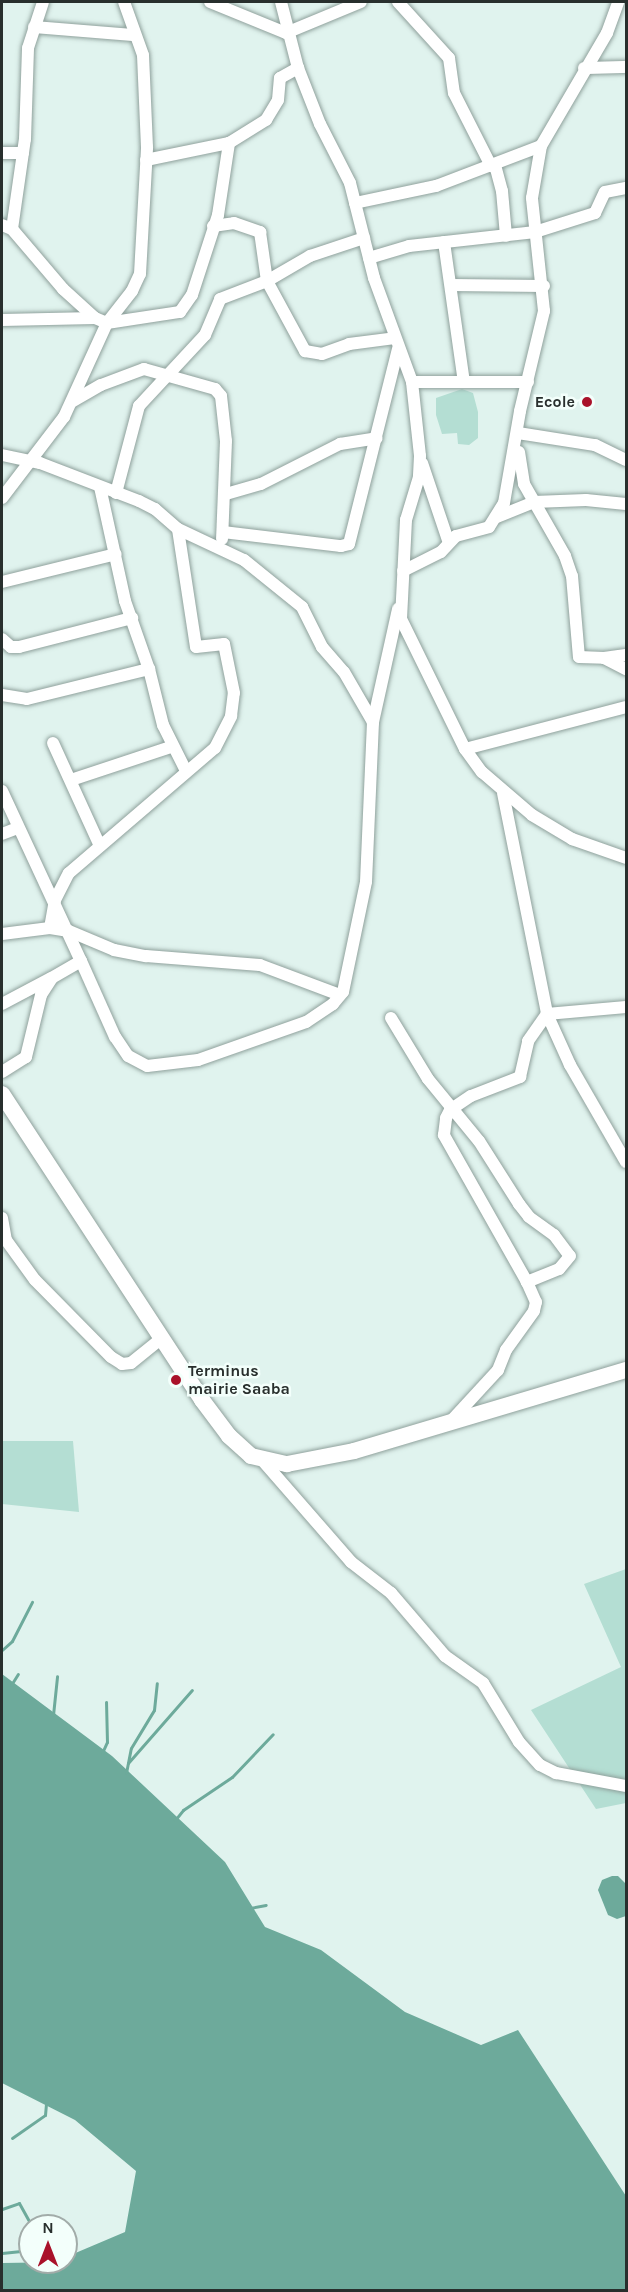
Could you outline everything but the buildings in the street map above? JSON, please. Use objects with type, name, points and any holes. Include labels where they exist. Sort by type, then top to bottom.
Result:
[{"type":"street","points":[[43,2],[28,48],[23,153],[7,227],[63,289],[101,320]]},
{"type":"street","points":[[2,498],[49,440],[73,401],[101,320],[132,291],[141,267],[141,201],[146,160],[143,55],[133,35],[125,5],[113,2]]},
{"type":"street","points":[[210,2],[286,33]]},
{"type":"street","points":[[2,791],[55,900],[115,1037],[128,1056],[147,1066],[198,1060],[306,1022],[340,995],[366,882],[373,722],[399,608],[406,520],[419,477],[420,456],[412,382],[369,258],[350,183],[320,124],[298,68],[286,33],[281,2]]},
{"type":"street","points":[[286,33],[336,5],[361,2]]},
{"type":"street","points":[[398,2],[449,58],[454,93],[493,166],[506,236]]},
{"type":"street","points":[[403,571],[441,552],[456,536],[489,527],[504,503],[544,311],[544,286],[532,198],[541,146],[584,68],[607,33],[618,2]]},
{"type":"street","points":[[34,27],[133,35]]},
{"type":"street","points":[[584,68],[627,67]]},
{"type":"street","points":[[146,160],[229,143],[266,120],[278,100],[280,78],[298,68]]},
{"type":"street","points":[[2,320],[101,320],[169,316],[188,306],[225,183],[229,143]]},
{"type":"street","points":[[355,202],[436,186],[541,146]]},
{"type":"street","points":[[2,153],[23,153]]},
{"type":"street","points":[[369,258],[409,246],[535,232],[594,213],[605,192],[627,188]]},
{"type":"street","points":[[213,226],[234,223],[258,230],[267,281],[305,351],[311,354],[397,343]]},
{"type":"street","points":[[116,493],[124,475],[135,414],[165,375],[205,335],[220,299],[267,281],[310,256],[364,238]]},
{"type":"street","points":[[444,242],[464,382]]},
{"type":"street","points":[[451,285],[544,286]]},
{"type":"street","points":[[223,532],[346,546],[377,438],[397,343]]},
{"type":"street","points":[[73,401],[136,371],[165,375],[218,392],[226,441],[226,494],[221,549]]},
{"type":"street","points":[[412,382],[528,382]]},
{"type":"street","points":[[518,437],[595,445],[627,459]]},
{"type":"street","points":[[518,437],[524,484],[565,556],[572,576],[579,657],[604,658],[627,655]]},
{"type":"street","points":[[226,494],[261,484],[340,444],[377,438]]},
{"type":"street","points":[[2,455],[30,462],[150,505],[178,529],[244,560],[302,607],[322,647],[344,672],[373,722]]},
{"type":"street","points":[[420,456],[449,543]]},
{"type":"street","points":[[100,487],[132,618],[171,747],[186,771]]},
{"type":"street","points":[[497,517],[534,502],[586,500],[627,504]]},
{"type":"street","points":[[50,928],[55,900],[69,873],[214,748],[235,706],[224,644],[196,647],[178,529]]},
{"type":"street","points":[[2,582],[116,554]]},
{"type":"street","points":[[399,608],[465,749],[503,793],[572,839],[627,858]]},
{"type":"street","points":[[2,639],[11,647],[19,647],[132,618]]},
{"type":"street","points":[[604,658],[627,669]]},
{"type":"street","points":[[2,695],[27,699],[149,669]]},
{"type":"street","points":[[465,749],[627,707]]},
{"type":"street","points":[[53,743],[100,846]]},
{"type":"street","points":[[71,780],[171,747]]},
{"type":"street","points":[[503,793],[547,1014],[570,1065],[627,1161]]},
{"type":"street","points":[[2,834],[18,828]]},
{"type":"street","points":[[2,934],[50,928],[69,931],[114,950],[260,965],[340,995]]},
{"type":"street","points":[[2,1004],[81,962]]},
{"type":"street","points":[[2,1072],[26,1057],[41,995],[52,978]]},
{"type":"street","points":[[452,1420],[498,1370],[506,1350],[534,1311],[536,1302],[444,1135],[450,1110],[471,1096],[518,1078],[528,1041],[547,1014],[627,1007]]},
{"type":"street","points":[[391,1018],[450,1110],[479,1141],[529,1217],[569,1251],[568,1262],[527,1282]]},
{"type":"street","points":[[2,1094],[216,1420],[242,1449],[263,1461],[351,1562],[397,1598],[445,1656],[483,1683],[519,1742],[540,1765],[556,1773],[627,1786]]},
{"type":"street","points":[[2,1218],[6,1240],[35,1280],[111,1358],[122,1364],[131,1363],[162,1338]]},
{"type":"street","points":[[263,1461],[287,1464],[328,1456],[627,1370]]},
{"type":"shaded area","points":[[462,389],[473,393],[478,412],[478,438],[469,445],[458,444],[457,433],[442,434],[436,415],[436,398]]},
{"type":"shaded area","points":[[2,1441],[73,1441],[79,1512],[2,1504]]},
{"type":"shaded area","points":[[626,1569],[626,1803],[596,1809],[531,1710],[621,1667],[584,1584]]},
{"type":"shaded area","points":[[2,1674],[112,1756],[225,1862],[265,1927],[321,1950],[405,2012],[481,2045],[518,2030],[626,2196],[626,2290],[2,2290],[2,2263],[18,2263],[18,2274],[78,2274],[78,2252],[125,2232],[136,2171],[75,2120],[2,2083]]},
{"type":"shaded area","points":[[618,1876],[626,1884],[626,1916],[617,1919],[608,1915],[598,1890],[602,1880]]},
{"type":"waterway","points":[[2,1650],[12,1641],[32,1602]]},
{"type":"waterway","points":[[11,1685],[18,1674]]},
{"type":"waterway","points":[[53,1715],[57,1676]]},
{"type":"waterway","points":[[126,1773],[131,1748],[154,1710],[157,1683]]},
{"type":"waterway","points":[[128,1763],[192,1690]]},
{"type":"waterway","points":[[102,1753],[107,1742],[106,1702]]},
{"type":"waterway","points":[[175,1820],[183,1810],[232,1777],[273,1734]]},
{"type":"waterway","points":[[250,1908],[266,1905]]},
{"type":"waterway","points":[[12,2138],[45,2115],[46,2103]]},
{"type":"waterway","points":[[2,2209],[19,2203],[25,2214]]},
{"type":"waterway","points":[[2,2253],[18,2251]]},
{"type":"place","name":"Ecole","points":[[587,402]]},
{"type":"place","name":"Terminus mairie Saaba","points":[[176,1380]]}]
